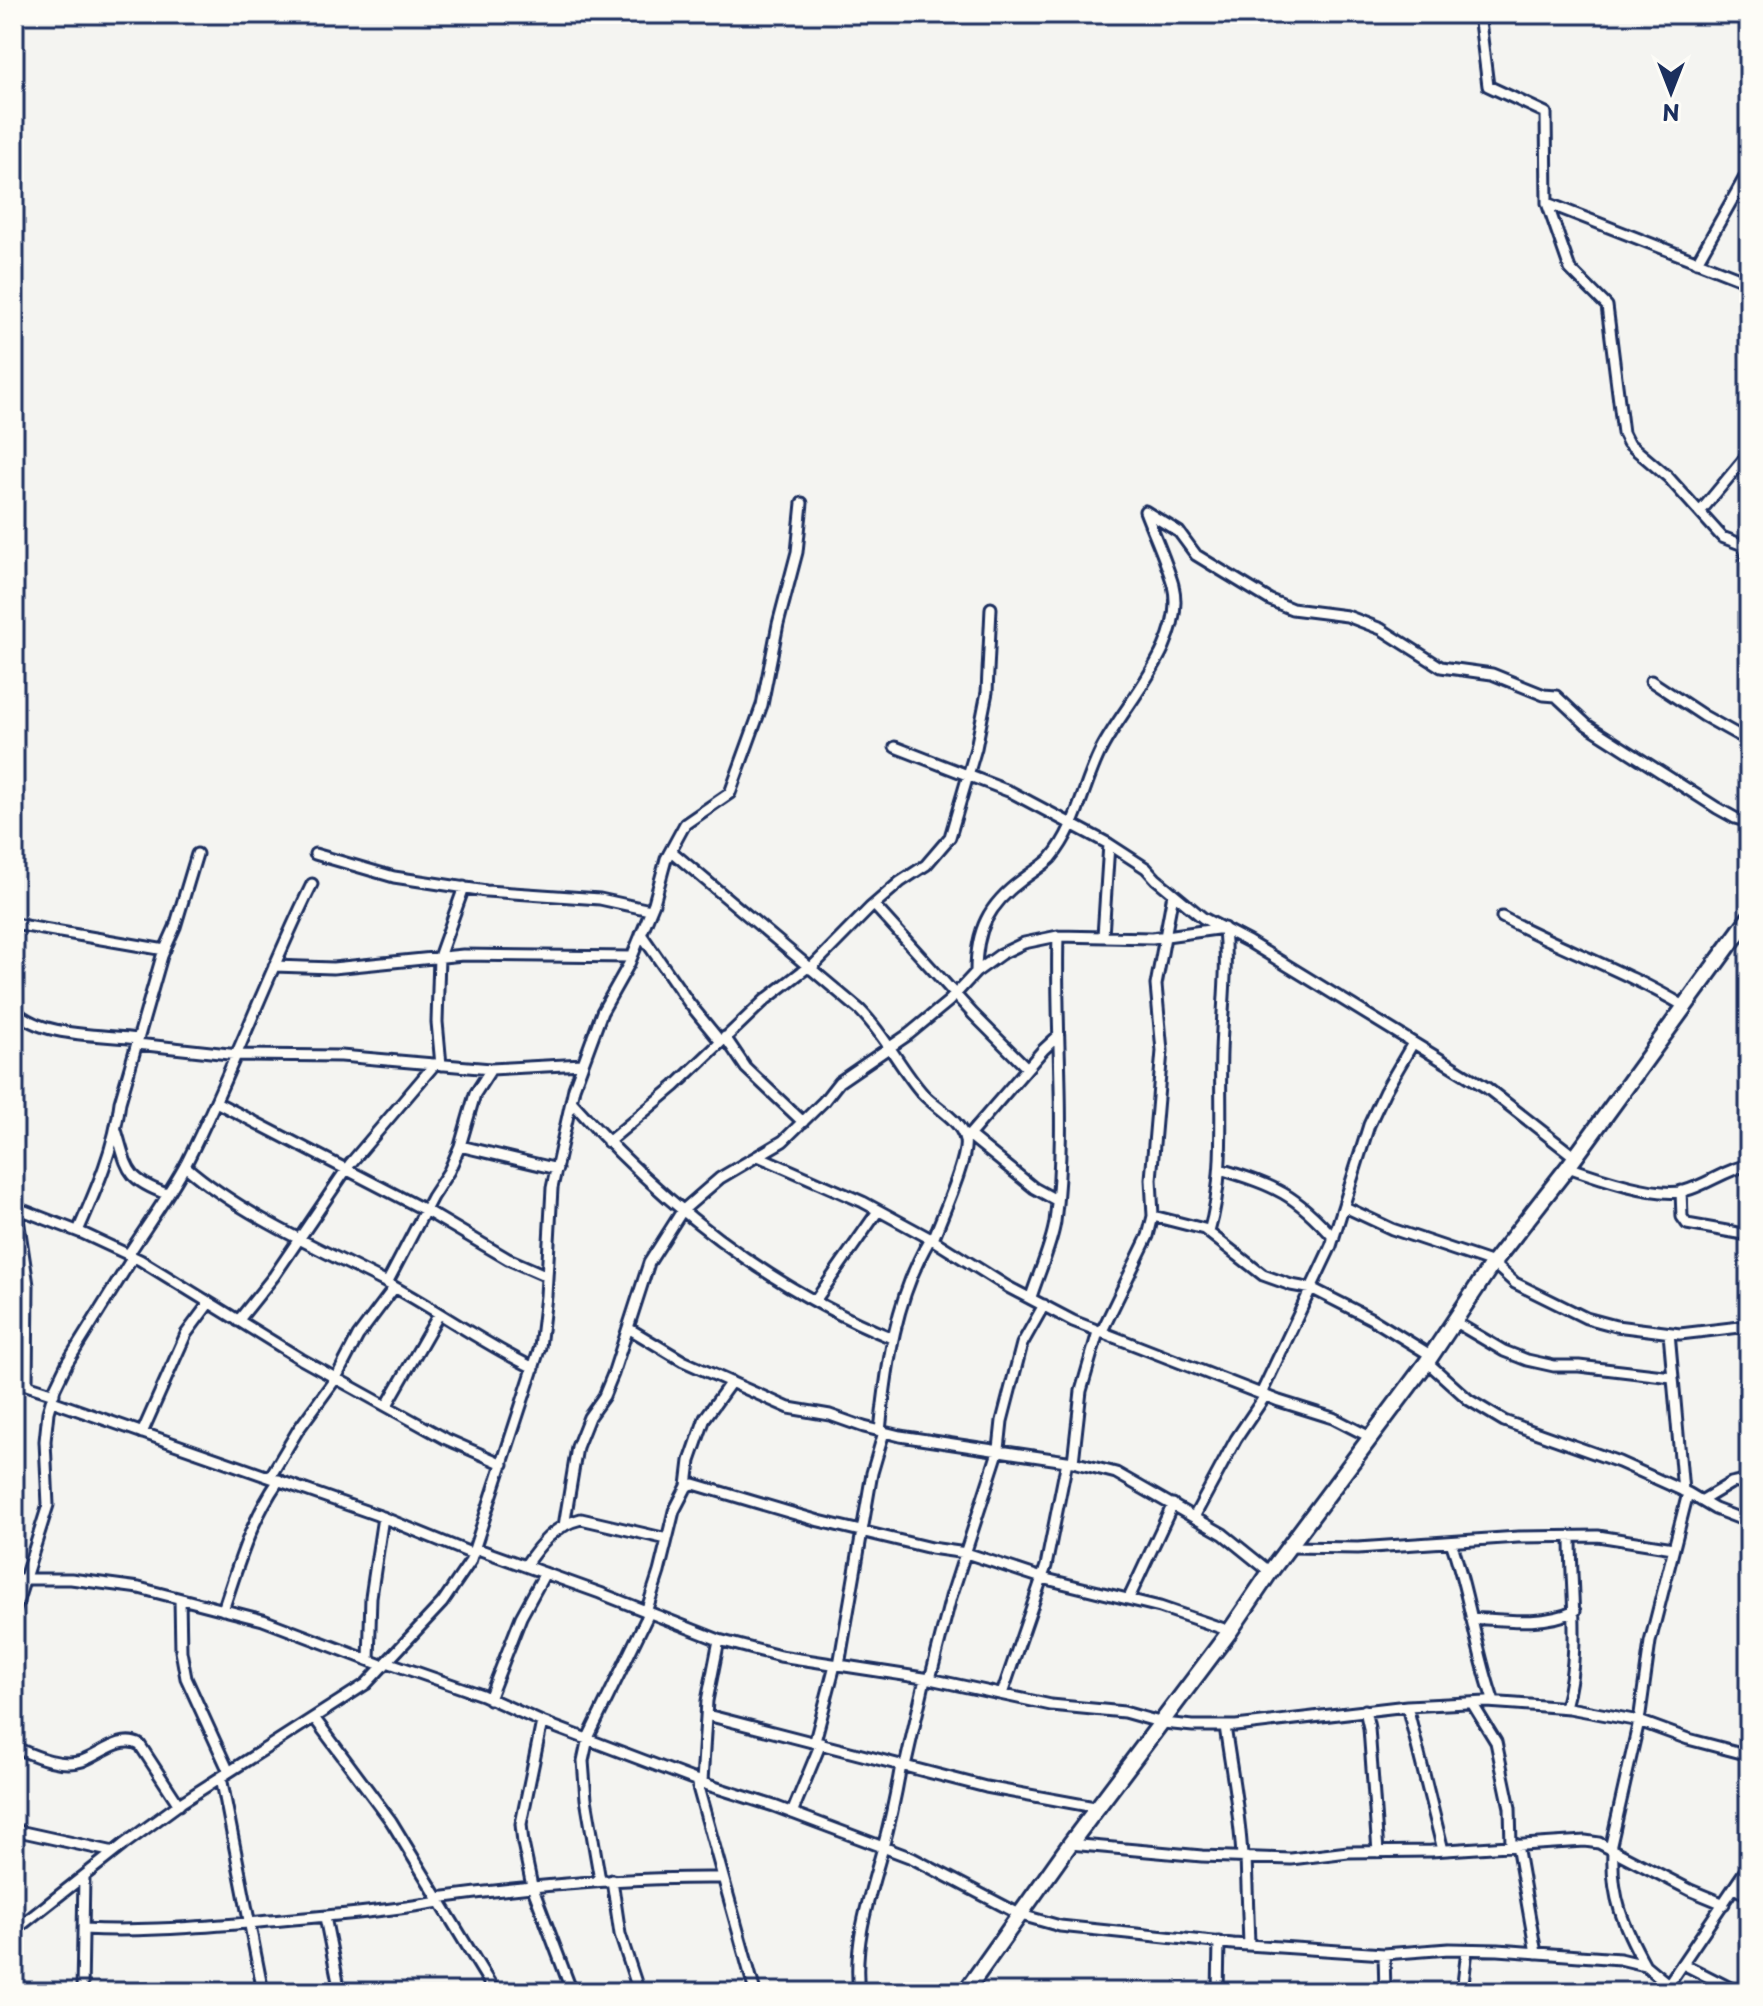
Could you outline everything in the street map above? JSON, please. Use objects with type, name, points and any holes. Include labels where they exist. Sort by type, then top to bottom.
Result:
[{"type":"street","points":[[1479,14],[1488,86],[1546,113],[1547,203],[1570,269],[1607,306],[1623,433],[1628,443],[1668,477],[1722,537],[1743,545],[1749,565]]},
{"type":"street","points":[[1697,262],[1749,170]]},
{"type":"street","points":[[1547,203],[1749,282]]},
{"type":"street","points":[[1700,512],[1749,453]]},
{"type":"street","points":[[14,1931],[179,1805],[366,1684],[442,1603],[474,1551],[540,1347],[552,1188],[571,1101],[602,1012],[632,957],[671,851],[685,824],[730,793],[762,705],[778,624],[797,552],[802,503]]},
{"type":"street","points":[[976,972],[976,946],[991,910],[1001,895],[1050,859],[1073,824],[1101,749],[1154,667],[1174,620],[1174,587],[1145,511],[1179,532],[1196,555],[1270,600],[1292,609],[1347,616],[1381,629],[1441,667],[1492,674],[1544,695],[1556,696],[1587,725],[1717,808],[1749,822]]},
{"type":"street","points":[[608,1142],[664,1095],[765,1000],[809,968],[874,905],[926,865],[950,837],[987,692],[991,608]]},
{"type":"street","points":[[1651,681],[1749,741]]},
{"type":"street","points":[[895,747],[1011,792],[1109,844],[1146,868],[1203,918],[1487,1088],[1571,1162],[1654,1191],[1681,1191],[1749,1165]]},
{"type":"street","points":[[1103,936],[1109,844]]},
{"type":"street","points":[[671,851],[869,1019],[923,1095],[948,1116],[967,1138],[1034,1188],[1056,1200]]},
{"type":"street","points":[[78,1231],[99,1184],[137,1041],[197,854]]},
{"type":"street","points":[[315,854],[394,877],[486,891],[600,899],[650,910]]},
{"type":"street","points":[[14,1613],[48,1505],[45,1441],[53,1397],[67,1363],[185,1166],[238,1055],[312,884]]},
{"type":"street","points":[[238,1321],[274,1276],[347,1169],[438,1064],[439,957],[464,887]]},
{"type":"street","points":[[1002,1694],[1042,1578],[1070,1461],[1081,1391],[1100,1332],[1148,1236],[1153,1216],[1151,1179],[1162,1051],[1156,985],[1173,894]]},
{"type":"street","points":[[874,905],[1027,1068]]},
{"type":"street","points":[[1502,917],[1629,976],[1684,1006]]},
{"type":"street","points":[[965,1992],[1070,1844],[1100,1808],[1270,1572],[1372,1438],[1493,1263],[1571,1162],[1749,918]]},
{"type":"street","points":[[14,924],[165,950]]},
{"type":"street","points":[[564,1526],[577,1447],[589,1417],[604,1396],[613,1374],[649,1263],[682,1211],[720,1178],[783,1141],[839,1082],[891,1048],[955,994],[976,972],[1001,954],[1024,943],[1058,936],[1165,937],[1224,928]]},
{"type":"street","points":[[1209,1232],[1218,1202],[1220,1169],[1220,1054],[1227,962],[1224,928]]},
{"type":"street","points":[[641,934],[689,1003],[746,1068],[803,1122]]},
{"type":"street","points":[[1031,1297],[1055,1222],[1062,1149],[1056,991],[1058,936]]},
{"type":"street","points":[[274,966],[333,968],[439,957],[632,957]]},
{"type":"street","points":[[14,1010],[35,1026],[238,1055],[341,1056],[491,1069],[583,1064]]},
{"type":"street","points":[[792,1813],[818,1742],[837,1665],[882,1432],[884,1383],[892,1338],[909,1283],[932,1240],[960,1169],[967,1138],[1058,1036]]},
{"type":"street","points":[[1194,1517],[1263,1395],[1313,1289],[1345,1207],[1369,1125],[1413,1043]]},
{"type":"street","points":[[223,1610],[247,1536],[298,1430],[336,1378],[358,1336],[391,1285],[425,1210],[449,1171],[460,1146],[475,1094],[491,1069]]},
{"type":"street","points":[[571,1101],[608,1142],[682,1211],[748,1260],[815,1301],[892,1338]]},
{"type":"street","points":[[216,1102],[425,1210],[508,1259],[547,1276]]},
{"type":"street","points":[[116,1128],[128,1171],[149,1188],[167,1194]]},
{"type":"street","points":[[460,1146],[557,1169]]},
{"type":"street","points":[[758,1156],[787,1166],[878,1211],[1008,1287],[1100,1332],[1311,1413],[1333,1418],[1372,1438]]},
{"type":"street","points":[[185,1166],[205,1184],[391,1285],[534,1368]]},
{"type":"street","points":[[1220,1169],[1277,1189],[1301,1203],[1334,1238]]},
{"type":"street","points":[[1681,1191],[1682,1217],[1687,1224],[1749,1235]]},
{"type":"street","points":[[14,1192],[28,1285],[27,1385]]},
{"type":"street","points":[[1345,1207],[1392,1229],[1493,1263],[1515,1283],[1586,1318],[1616,1326],[1669,1333],[1708,1332],[1749,1326]]},
{"type":"street","points":[[17,1208],[78,1231],[131,1256],[336,1378],[446,1439],[503,1464]]},
{"type":"street","points":[[815,1301],[878,1211]]},
{"type":"street","points":[[1153,1216],[1209,1232],[1263,1275],[1313,1289],[1372,1319],[1429,1359],[1469,1400],[1504,1421],[1619,1462],[1686,1492],[1715,1509],[1749,1522]]},
{"type":"street","points":[[142,1433],[186,1334],[209,1303]]},
{"type":"street","points":[[859,1992],[856,1970],[860,1931],[903,1766],[951,1597],[999,1449],[1002,1421],[1022,1344],[1044,1305]]},
{"type":"street","points":[[14,1328],[28,1306]]},
{"type":"street","points":[[387,1405],[439,1314]]},
{"type":"street","points":[[1455,1322],[1504,1351],[1527,1360],[1554,1366],[1672,1377]]},
{"type":"street","points":[[628,1328],[683,1361],[789,1408],[830,1415],[882,1432],[1070,1461],[1116,1473],[1223,1534],[1270,1572]]},
{"type":"street","points":[[1669,1333],[1686,1492],[1650,1642],[1639,1721],[1612,1850],[1615,1896],[1623,1924],[1645,1965],[1666,1988],[1749,1865]]},
{"type":"street","points":[[14,1381],[142,1433],[474,1551],[545,1573],[719,1640],[780,1656],[928,1679],[1051,1705],[1124,1712],[1163,1723],[1193,1726],[1225,1726],[1407,1706],[1494,1702],[1565,1707],[1639,1721],[1688,1739],[1749,1755]]},
{"type":"street","points":[[600,1880],[586,1799],[583,1761],[588,1738],[648,1613],[674,1511],[687,1486],[690,1461],[705,1418],[731,1382]]},
{"type":"street","points":[[1701,1501],[1731,1483],[1749,1479]]},
{"type":"street","points":[[687,1486],[705,1486],[771,1508],[931,1548],[966,1553],[1042,1578],[1129,1598],[1230,1631]]},
{"type":"street","points":[[1129,1598],[1173,1504]]},
{"type":"street","points":[[369,1660],[371,1597],[383,1517]]},
{"type":"street","points":[[525,1566],[536,1549],[564,1526],[581,1519],[667,1539]]},
{"type":"street","points":[[1289,1547],[1358,1548],[1518,1537],[1571,1537],[1613,1538],[1673,1548]]},
{"type":"street","points":[[1565,1707],[1571,1686],[1575,1611],[1571,1537]]},
{"type":"street","points":[[1451,1542],[1494,1702]]},
{"type":"street","points":[[489,1699],[521,1617],[545,1573]]},
{"type":"street","points":[[14,1579],[71,1579],[125,1586],[263,1620],[369,1660],[489,1699],[542,1722],[912,1858],[1021,1915],[1060,1926],[1249,1945],[1384,1954],[1467,1950],[1536,1953],[1620,1959],[1645,1965]]},
{"type":"street","points":[[180,1599],[181,1651],[186,1678],[225,1774],[263,1992]]},
{"type":"street","points":[[1471,1618],[1544,1619],[1575,1611]]},
{"type":"street","points":[[719,1640],[711,1674],[699,1781],[755,1992]]},
{"type":"street","points":[[1472,1703],[1496,1742],[1507,1787],[1514,1845],[1536,1953]]},
{"type":"street","points":[[1407,1706],[1443,1850]]},
{"type":"street","points":[[1365,1710],[1378,1852]]},
{"type":"street","points":[[707,1715],[986,1787],[1100,1808]]},
{"type":"street","points":[[315,1719],[391,1821],[495,1992]]},
{"type":"street","points":[[542,1722],[521,1824],[523,1843],[532,1886],[572,1992]]},
{"type":"street","points":[[1225,1726],[1239,1810],[1249,1945]]},
{"type":"street","points":[[14,1747],[64,1763],[82,1761],[123,1742],[133,1741],[140,1745],[179,1805]]},
{"type":"street","points":[[14,1830],[114,1852]]},
{"type":"street","points":[[1070,1844],[1202,1856],[1291,1859],[1585,1841],[1599,1843],[1724,1904]]},
{"type":"street","points":[[82,1992],[84,1876]]},
{"type":"street","points":[[83,1929],[178,1930],[381,1912],[532,1886],[600,1880],[723,1878]]},
{"type":"street","points":[[612,1880],[620,1934],[639,1992]]},
{"type":"street","points":[[1734,1888],[1749,1896]]},
{"type":"street","points":[[325,1917],[340,1992]]},
{"type":"street","points":[[1218,1992],[1219,1942]]},
{"type":"street","points":[[1462,1992],[1467,1950]]},
{"type":"street","points":[[1384,1954],[1385,1992]]},
{"type":"street","points":[[1683,1964],[1738,1992]]}]
